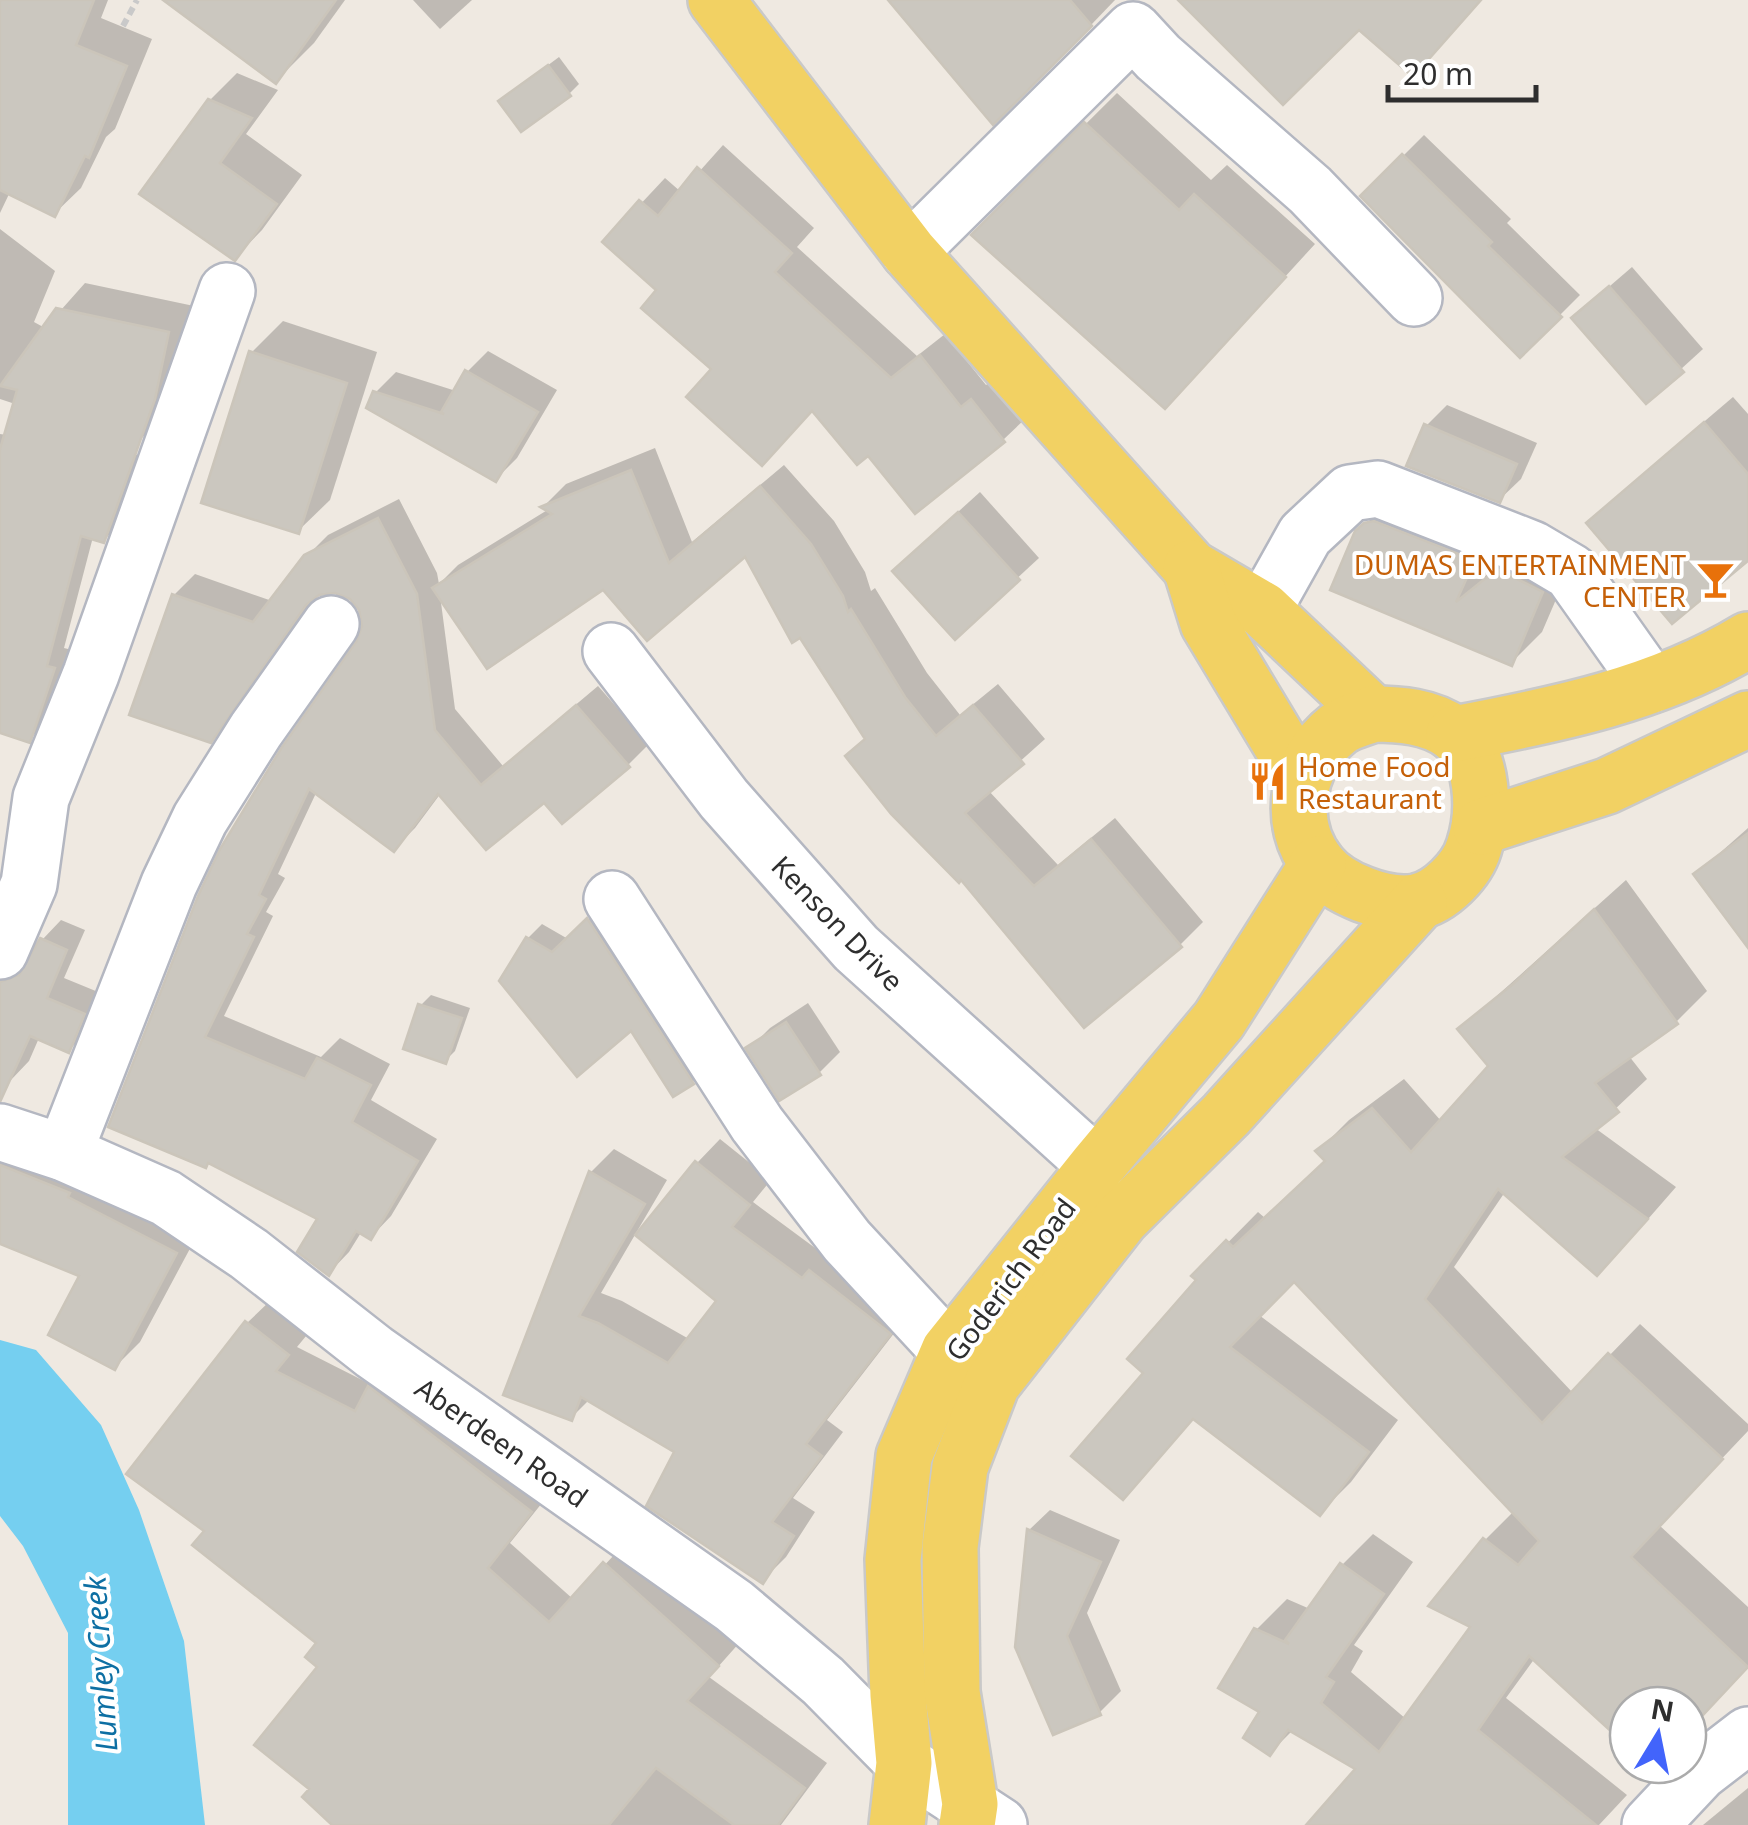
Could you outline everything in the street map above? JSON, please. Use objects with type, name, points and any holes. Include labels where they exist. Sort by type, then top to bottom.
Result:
[{"type":"main road","points":[[716,0],[909,252],[1190,568],[1263,610],[1372,714]]},
{"type":"main road","points":[[1190,568],[1208,622],[1302,778]]},
{"type":"main road","points":[[1454,734],[1572,712],[1651,685],[1748,640]]},
{"type":"main road","points":[[1372,714],[1408,714],[1454,734],[1468,754],[1481,787],[1481,827],[1470,860],[1447,886],[1418,902],[1398,902],[1348,888],[1318,864],[1298,813],[1302,778],[1317,748],[1341,726],[1372,714]]},
{"type":"main road","points":[[1481,827],[1607,786],[1748,719]]},
{"type":"main road","name":"Goderich Road","points":[[897,1825],[904,1763],[893,1560],[902,1473],[904,1456],[949,1351],[1219,1020],[1318,864]]},
{"type":"main road","name":"Goderich Road","points":[[979,1818],[952,1692],[950,1548],[960,1467],[992,1384],[1120,1219],[1226,1115],[1418,902]]},
{"type":"street","points":[[909,252],[1122,15],[1158,58],[1310,190],[1414,298]]},
{"type":"street","points":[[0,951],[29,884],[41,798],[91,674],[227,291]]},
{"type":"street","points":[[1263,610],[1305,535],[1350,493],[1378,489],[1532,549],[1571,572],[1651,685]]},
{"type":"street","points":[[64,1153],[169,884],[200,819],[256,730],[331,624]]},
{"type":"street","name":"Kenson Drive","points":[[611,651],[724,800],[856,948],[1097,1166]]},
{"type":"street","points":[[612,899],[757,1124],[847,1241],[949,1351]]},
{"type":"street","name":"Aberdeen Road","points":[[0,1132],[64,1153],[166,1198],[250,1254],[374,1352],[734,1606],[823,1680],[904,1763],[979,1818]]},
{"type":"street","points":[[1650,1825],[1700,1772],[1748,1735]]},
{"type":"path","points":[[124,26],[138,0]]},
{"type":"water","name":"Lumley Creek","points":[[0,1340],[36,1350],[101,1425],[139,1510],[184,1641],[205,1825],[68,1825],[68,1633],[23,1546],[0,1516]]},
{"type":"building","points":[[0,0],[94,0],[76,45],[127,66],[89,158],[85,156],[55,217],[0,190]]},
{"type":"building","points":[[163,0],[336,0],[276,84]]},
{"type":"building","points":[[888,0],[1070,0],[1092,26],[993,125]]},
{"type":"building","points":[[1178,0],[1481,0],[1413,77],[1359,30],[1283,105]]},
{"type":"building","points":[[548,65],[571,96],[521,132],[498,101]]},
{"type":"building","points":[[208,99],[252,118],[220,163],[277,204],[235,261],[139,194]]},
{"type":"building","points":[[1084,122],[1179,210],[1194,194],[1286,277],[1165,409],[971,235]]},
{"type":"building","points":[[1402,154],[1492,242],[1488,246],[1562,317],[1520,358],[1360,196]]},
{"type":"building","points":[[697,167],[792,253],[775,272],[891,378],[920,355],[961,407],[971,399],[1005,442],[915,514],[868,456],[857,465],[812,411],[762,466],[686,397],[711,369],[641,308],[656,290],[602,242],[639,200],[658,216]]},
{"type":"building","points":[[1609,286],[1684,372],[1646,404],[1571,318]]},
{"type":"building","points":[[56,308],[169,332],[155,399],[104,543],[81,536],[47,666],[55,668],[30,743],[0,733],[0,449],[17,390],[0,386]]},
{"type":"building","points":[[249,351],[347,383],[299,534],[201,503]]},
{"type":"building","points":[[465,370],[538,412],[496,482],[366,408],[373,391],[444,414],[441,412]]},
{"type":"building","points":[[1704,422],[1748,474],[1748,561],[1672,624],[1586,523]]},
{"type":"building","points":[[1424,424],[1517,464],[1500,503],[1406,466]]},
{"type":"building","points":[[631,470],[669,563],[760,486],[811,544],[843,596],[848,612],[851,609],[905,697],[936,736],[973,705],[1024,764],[965,813],[1034,886],[1091,839],[1182,947],[1084,1028],[961,880],[959,883],[891,814],[845,756],[865,739],[800,638],[792,643],[745,557],[647,641],[603,590],[487,669],[432,588],[552,514],[540,507]]},
{"type":"building","points":[[958,512],[1020,580],[955,640],[892,571]]},
{"type":"building","points":[[378,518],[417,594],[435,730],[481,785],[576,705],[630,767],[562,824],[544,803],[486,850],[438,794],[394,852],[309,789],[259,895],[266,899],[247,934],[254,937],[205,1037],[305,1079],[317,1058],[371,1085],[352,1122],[418,1161],[371,1240],[356,1231],[329,1276],[297,1252],[317,1219],[208,1163],[206,1168],[108,1127],[220,849],[282,747],[356,642],[362,626],[359,610],[350,599],[335,593],[319,595],[306,605],[211,743],[129,715],[172,594],[253,622],[304,555]]},
{"type":"building","points":[[1374,521],[1475,560],[1456,602],[1497,569],[1543,592],[1512,666],[1330,590],[1355,531]]},
{"type":"building","points":[[1748,833],[1748,948],[1693,874]]},
{"type":"building","points":[[1594,909],[1678,1024],[1595,1083],[1619,1112],[1562,1157],[1648,1219],[1597,1276],[1498,1189],[1425,1299],[1542,1423],[1608,1353],[1723,1459],[1631,1557],[1748,1667],[1708,1710],[1708,1685],[1608,1685],[1608,1729],[1529,1656],[1478,1730],[1596,1825],[1306,1825],[1355,1769],[1288,1730],[1270,1756],[1243,1738],[1259,1712],[1218,1688],[1254,1628],[1289,1644],[1285,1640],[1340,1563],[1384,1594],[1326,1677],[1334,1682],[1321,1703],[1379,1752],[1470,1627],[1428,1606],[1483,1538],[1518,1565],[1539,1541],[1294,1282],[1230,1347],[1369,1452],[1320,1516],[1193,1419],[1123,1500],[1071,1456],[1143,1373],[1127,1359],[1196,1280],[1191,1276],[1226,1240],[1233,1247],[1325,1161],[1315,1151],[1372,1108],[1411,1152],[1488,1066],[1457,1029],[1513,984]]},
{"type":"building","points":[[587,918],[694,1084],[673,1097],[631,1031],[577,1077],[499,981],[526,937],[552,952]]},
{"type":"building","points":[[40,938],[67,950],[47,998],[85,1014],[69,1053],[30,1036],[0,1102],[0,982],[19,975]]},
{"type":"building","points":[[418,1004],[462,1018],[446,1064],[403,1049]]},
{"type":"building","points":[[786,1022],[821,1075],[779,1101],[745,1048]]},
{"type":"building","points":[[695,1161],[750,1205],[732,1227],[802,1278],[809,1270],[891,1334],[806,1444],[822,1456],[772,1522],[794,1536],[763,1584],[646,1506],[674,1452],[581,1397],[572,1421],[503,1395],[589,1171],[645,1204],[579,1316],[668,1363],[716,1301],[635,1235]]},
{"type":"building","points":[[0,1165],[70,1193],[68,1197],[177,1253],[115,1370],[48,1335],[79,1276],[0,1244]]},
{"type":"building","points":[[245,1321],[289,1355],[276,1371],[355,1411],[368,1386],[532,1512],[488,1568],[549,1622],[603,1562],[719,1666],[687,1701],[805,1788],[778,1825],[734,1825],[656,1768],[609,1825],[332,1825],[302,1797],[309,1789],[254,1745],[317,1667],[305,1657],[316,1643],[192,1545],[204,1531],[126,1474]]},
{"type":"building","points":[[1027,1529],[1101,1562],[1067,1636],[1101,1715],[1053,1735],[1015,1647]]},
{"type":"place","name":"DUMAS ENTERTAINMENT CENTER","points":[[1716,580]]},
{"type":"place","name":"Home Food Restaurant","points":[[1268,782]]}]
